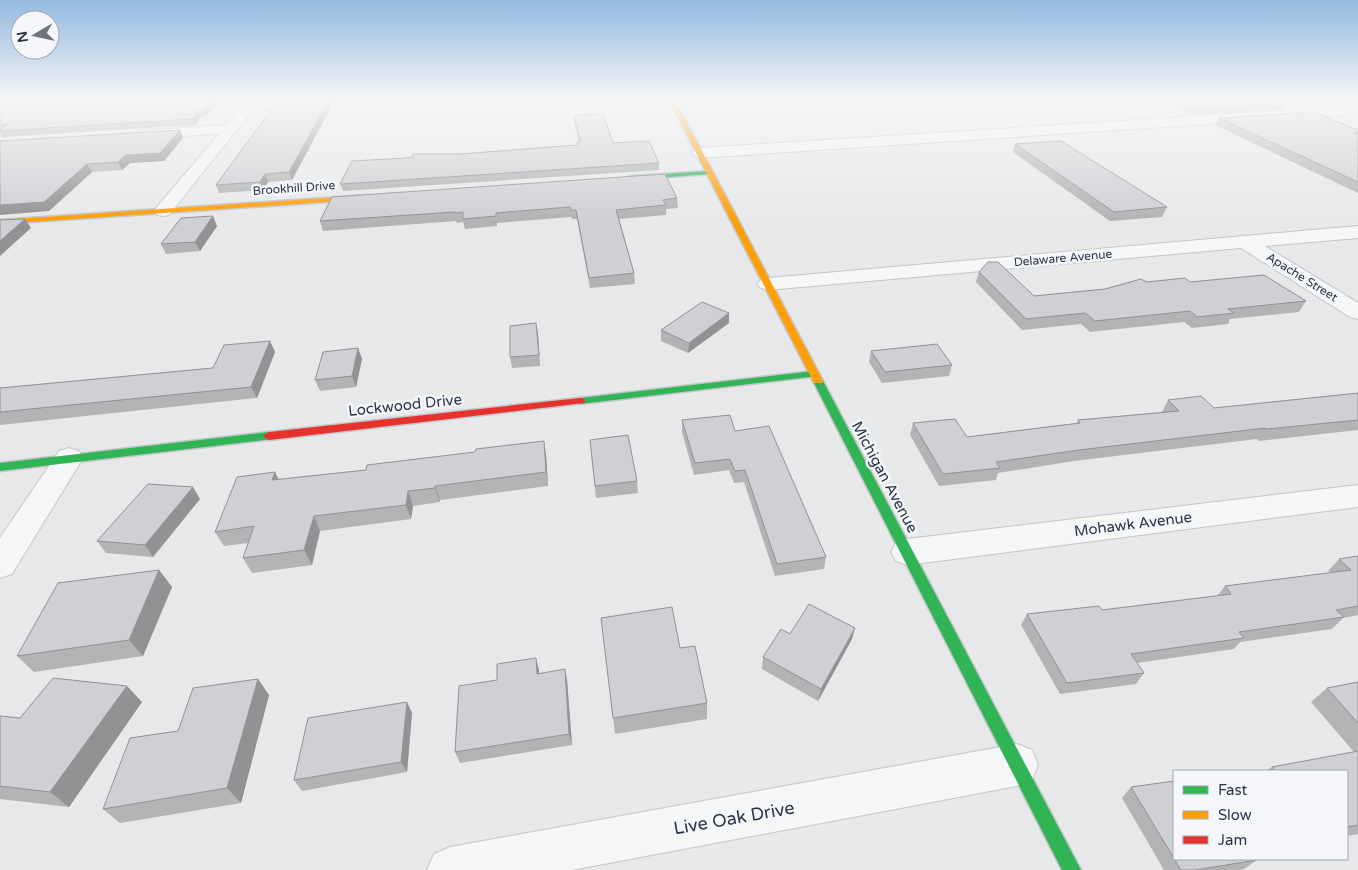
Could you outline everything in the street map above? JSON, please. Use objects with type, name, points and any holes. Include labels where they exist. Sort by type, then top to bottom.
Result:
[{"type":"street","points":[[163,211],[222,139]]},
{"type":"street","name":"Michigan Avenue","points":[[692,139],[1072,870]]},
{"type":"street","points":[[700,153],[918,139]]},
{"type":"street","points":[[620,179],[710,173]]},
{"type":"street","name":"Brookhill Drive","points":[[0,222],[382,196]]},
{"type":"street","name":"Delaware Avenue","points":[[768,284],[1358,232]]},
{"type":"street","name":"Apache Street","points":[[1246,242],[1358,312]]},
{"type":"street","name":"Lockwood Drive","points":[[0,467],[814,374]]},
{"type":"street","points":[[0,565],[69,458]]},
{"type":"street","name":"Mohawk Avenue","points":[[907,552],[1358,496]]},
{"type":"street","name":"Live Oak Drive","points":[[450,870],[1017,765]]},
{"type":"building","points":[[39,139],[173,139],[160,153],[126,155],[118,162],[87,164],[44,202],[0,205],[0,141]]},
{"type":"building","points":[[250,139],[308,139],[289,172],[265,174],[260,182],[216,185]]},
{"type":"building","points":[[579,139],[611,139],[613,143],[649,141],[659,163],[340,184],[352,161],[405,158],[413,157],[413,154],[461,154],[577,145],[577,142],[580,142]]},
{"type":"building","points":[[1264,139],[1358,139],[1358,182]]},
{"type":"building","points":[[1061,141],[1167,207],[1114,212],[1015,144]]},
{"type":"building","points":[[665,174],[677,198],[663,200],[666,205],[616,210],[634,273],[589,278],[576,210],[571,210],[570,207],[496,213],[496,216],[463,219],[463,212],[455,212],[320,221],[332,197]]},
{"type":"building","points":[[213,216],[195,242],[161,244],[181,218]]},
{"type":"building","points":[[25,219],[0,241],[0,220]]},
{"type":"building","points":[[988,262],[998,262],[1034,296],[1105,289],[1141,279],[1147,282],[1185,278],[1190,282],[1264,275],[1306,301],[1228,309],[1234,313],[1197,317],[1190,311],[1095,321],[1085,313],[1026,319],[979,272]]},
{"type":"building","points":[[702,302],[729,313],[689,343],[661,330]]},
{"type":"building","points":[[536,323],[539,355],[510,357],[510,326]]},
{"type":"building","points":[[270,341],[251,387],[0,412],[0,388],[213,368],[224,345]]},
{"type":"building","points":[[937,344],[952,365],[885,372],[871,351]]},
{"type":"building","points":[[358,348],[352,376],[315,380],[323,352]]},
{"type":"building","points":[[1358,393],[1358,420],[1265,428],[1079,450],[996,462],[1000,468],[943,474],[913,423],[955,419],[967,437],[1080,423],[1078,420],[1179,411],[1168,400],[1201,396],[1214,408]]},
{"type":"building","points":[[730,415],[735,431],[769,426],[826,557],[777,564],[745,470],[735,471],[730,459],[695,463],[682,420]]},
{"type":"building","points":[[628,435],[637,481],[595,486],[590,440]]},
{"type":"building","points":[[544,441],[546,472],[408,491],[406,505],[314,516],[304,550],[243,558],[254,526],[215,532],[237,477],[275,472],[272,480],[366,470],[367,465],[475,452],[476,449]]},
{"type":"building","points":[[148,484],[193,487],[145,545],[97,541]]},
{"type":"building","points":[[1358,556],[1358,606],[1336,610],[1344,617],[1239,632],[1244,638],[1131,654],[1144,673],[1067,683],[1027,614],[1099,606],[1102,610],[1231,594],[1225,586],[1351,570],[1339,559]]},
{"type":"building","points":[[159,570],[129,640],[17,656],[58,583]]},
{"type":"building","points":[[809,604],[855,628],[821,689],[763,657],[781,629],[790,634]]},
{"type":"building","points":[[672,607],[680,648],[695,646],[707,703],[613,718],[601,618]]},
{"type":"building","points":[[536,658],[537,674],[565,669],[569,734],[455,752],[459,686],[497,680],[497,664]]},
{"type":"building","points":[[53,678],[127,686],[50,792],[0,786],[0,716],[20,718]]},
{"type":"building","points":[[258,679],[227,788],[103,809],[130,738],[178,731],[193,688]]},
{"type":"building","points":[[1358,682],[1358,723],[1327,688]]},
{"type":"building","points":[[407,702],[401,762],[294,780],[308,718]]},
{"type":"building","points":[[1358,751],[1358,825],[1348,827],[1348,770],[1274,770],[1272,767]]},
{"type":"building","points":[[1173,781],[1173,856],[1131,787]]},
{"type":"building","points":[[1175,860],[1257,860],[1195,870],[1181,870]]},
{"type":"traffic: fast","points":[[630,178],[709,173]]},
{"type":"traffic: fast","points":[[580,401],[814,374]]},
{"type":"traffic: fast","points":[[818,381],[1072,870]]},
{"type":"traffic: fast","points":[[0,467],[269,436]]},
{"type":"traffic: slow","points":[[692,139],[818,381]]},
{"type":"traffic: slow","points":[[0,222],[368,197]]},
{"type":"traffic: jam","points":[[269,436],[580,401]]}]
